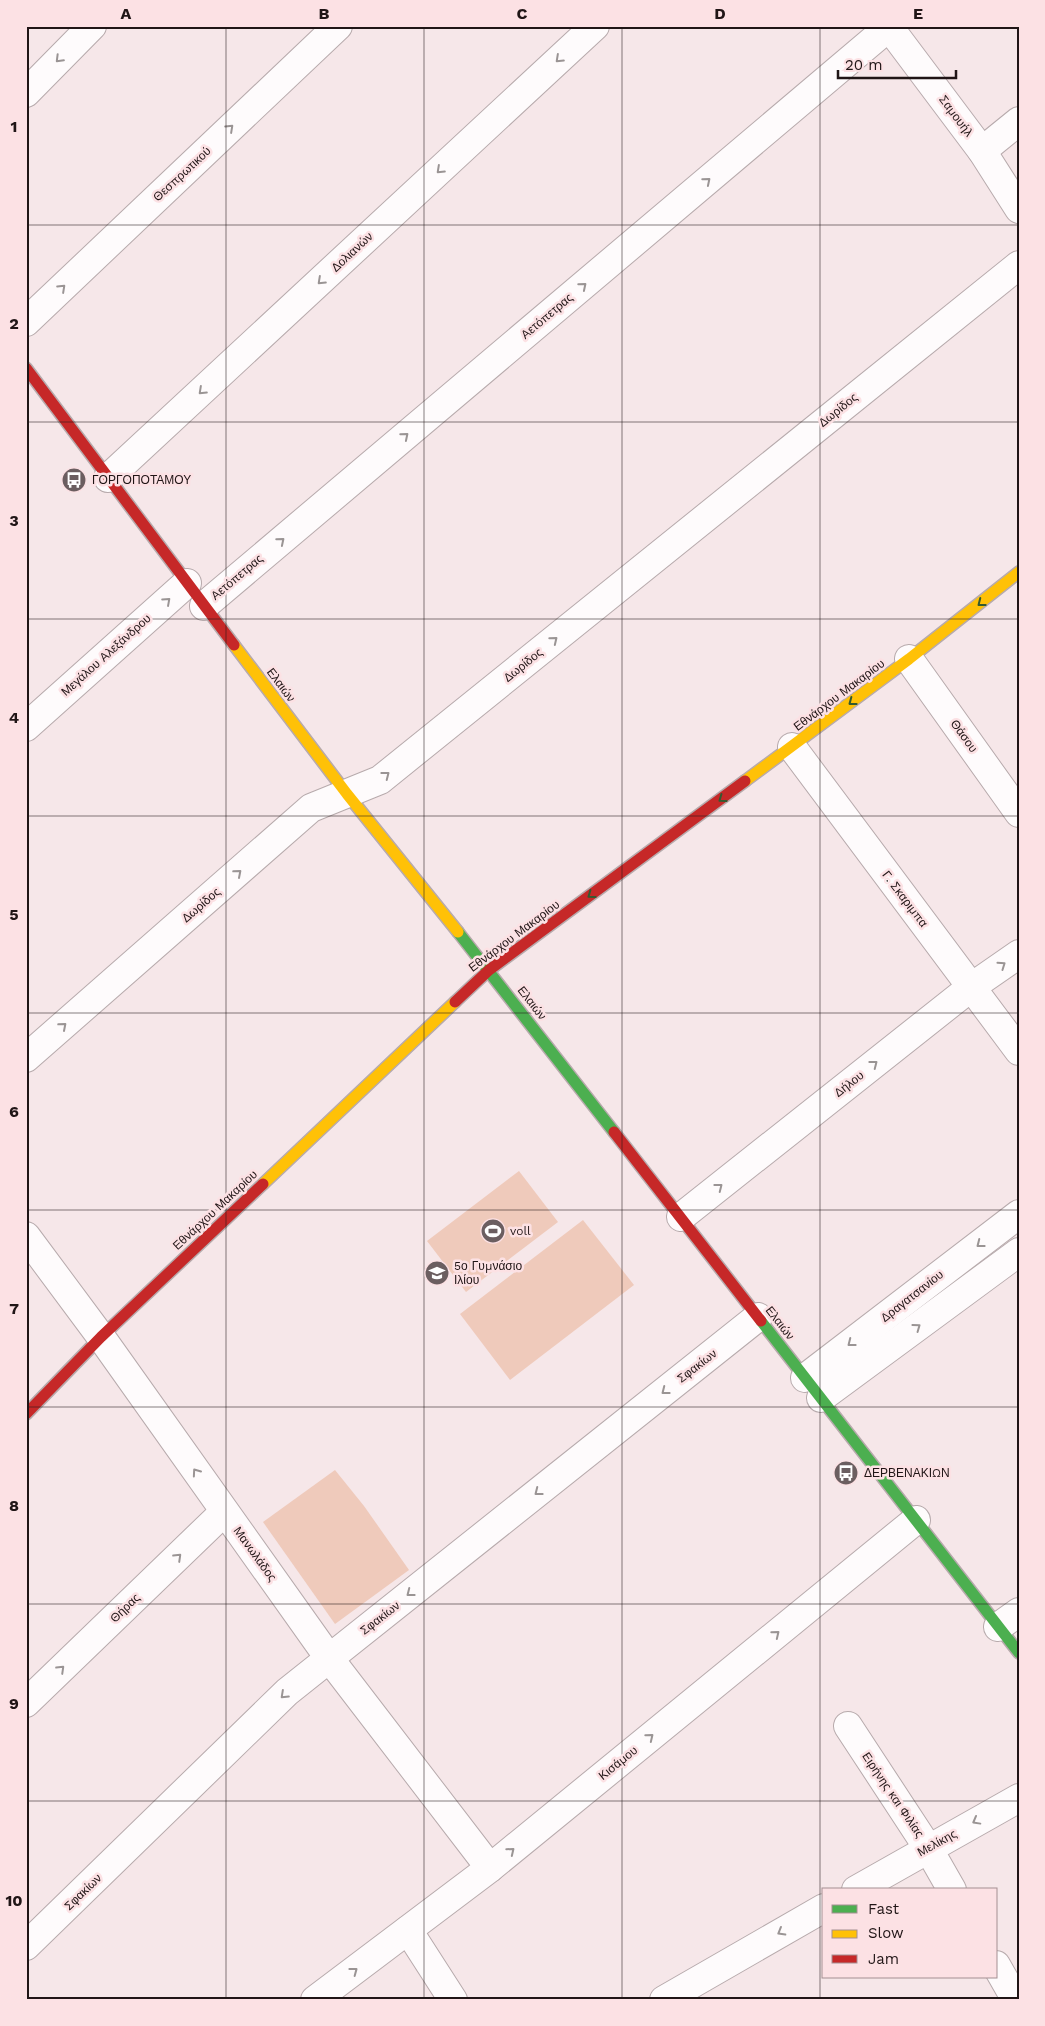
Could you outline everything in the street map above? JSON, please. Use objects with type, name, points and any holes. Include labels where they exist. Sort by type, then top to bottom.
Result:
[{"type":"street","points":[[26,93],[92,26]]},
{"type":"street","name":"Θεσπρωτικού","points":[[26,322],[338,26]]},
{"type":"street","name":"Δολιανών","points":[[108,478],[595,26]]},
{"type":"street","name":"Σαμουήλ","points":[[889,27],[982,150],[1019,209]]},
{"type":"street","name":"Αετόπετρας","points":[[204,606],[889,27]]},
{"type":"street","points":[[982,150],[1019,121]]},
{"type":"street","name":"Δωρίδος","points":[[26,1058],[311,808],[380,780],[1019,265]]},
{"type":"street","name":"Ελαιών","points":[[30,381],[108,478],[348,794],[488,970],[916,1520],[1009,1619],[1019,1653]]},
{"type":"street","name":"Εθνάρχου Μακαρίου","points":[[26,1414],[101,1337],[488,970],[792,747],[909,659],[1019,572]]},
{"type":"street","name":"Μεγάλου Αλεξάνδρου","points":[[26,727],[186,583]]},
{"type":"street","name":"Θάσου","points":[[909,659],[1019,813]]},
{"type":"street","name":"Γ. Σκαριμπα","points":[[792,747],[970,988],[1019,1051]]},
{"type":"street","name":"Δήλου","points":[[681,1217],[970,988],[1019,954]]},
{"type":"street","name":"Δραγατσανίου","points":[[813,1388],[1019,1214]]},
{"type":"street","name":"Μανωλάδος","points":[[26,1236],[101,1337],[329,1658],[490,1868]]},
{"type":"street","points":[[813,1388],[1019,1252]]},
{"type":"street","name":"Σφακίων","points":[[26,1946],[288,1692],[758,1318]]},
{"type":"street","name":"Θήρας","points":[[26,1703],[224,1512]]},
{"type":"street","name":"Κισάμου","points":[[315,2000],[490,1868],[916,1520]]},
{"type":"street","name":"Ειρήνης και Φιλίας","points":[[848,1726],[928,1848],[951,1888]]},
{"type":"street","name":"Μελίκης","points":[[859,1888],[1019,1798]]},
{"type":"street","points":[[664,2000],[822,1909]]},
{"type":"street","points":[[408,1930],[453,2000]]},
{"type":"street","points":[[998,1969],[1016,2000]]},
{"type":"shaded area","name":"voll","points":[[519,1171],[558,1222],[466,1292],[427,1241]]},
{"type":"shaded area","points":[[583,1220],[634,1285],[510,1380],[460,1314]]},
{"type":"shaded area","points":[[335,1470],[364,1506],[409,1570],[335,1624],[263,1522]]},
{"type":"traffic: fast","points":[[458,932],[614,1132]]},
{"type":"traffic: fast","points":[[761,1321],[1019,1653]]},
{"type":"traffic: slow","points":[[745,781],[909,659],[1019,572]]},
{"type":"traffic: slow","points":[[234,645],[347,794],[458,932]]},
{"type":"traffic: slow","points":[[263,1184],[455,1002]]},
{"type":"traffic: jam","points":[[26,368],[234,645]]},
{"type":"traffic: jam","points":[[455,1002],[489,970],[745,781]]},
{"type":"traffic: jam","points":[[614,1132],[761,1321]]},
{"type":"traffic: jam","points":[[26,1414],[101,1337],[263,1184]]},
{"type":"place","name":"ΓΟΡΓΟΠΟΤΑΜΟΥ","points":[[74,480]]},
{"type":"place","name":"voll","points":[[493,1231]]},
{"type":"place","name":"5ο Γυμνάσιο Ιλίου","points":[[437,1273]]},
{"type":"place","name":"ΔΕΡΒΕΝΑΚΙΩΝ","points":[[846,1473]]}]
